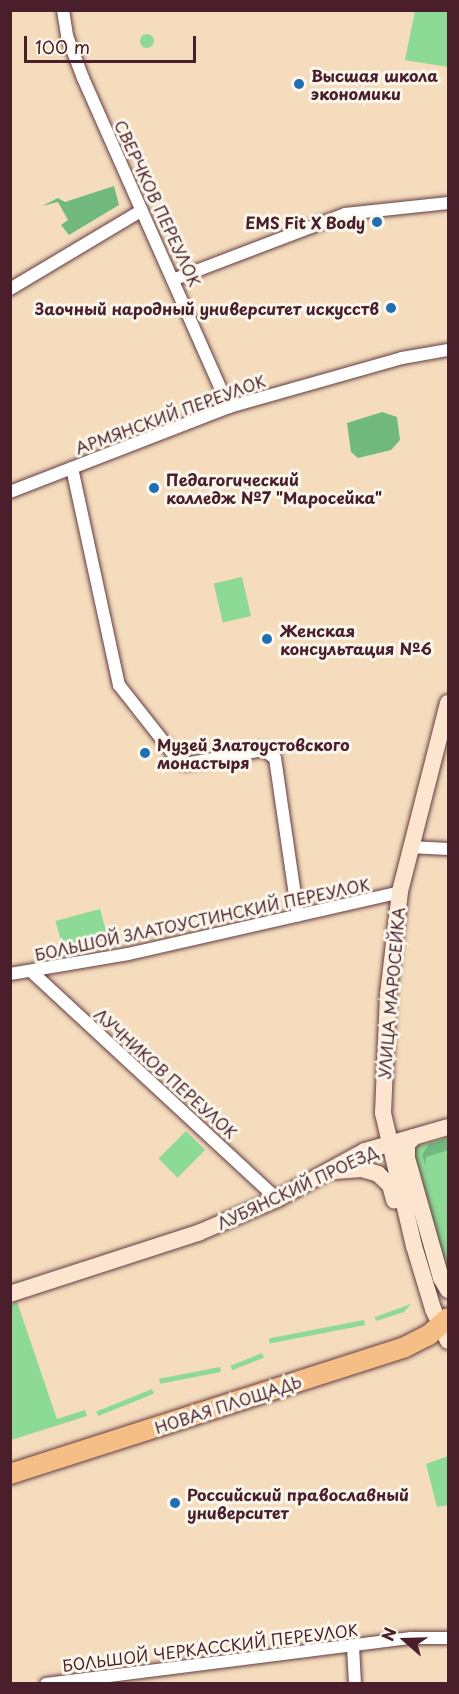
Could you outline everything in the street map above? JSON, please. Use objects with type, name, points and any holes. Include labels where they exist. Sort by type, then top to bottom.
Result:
[{"type":"main road","name":"УЛИЦА МАРОСЕЙКА","points":[[414,1246],[388,1144],[383,1113],[385,1047],[400,892],[448,703]]},
{"type":"main road","name":"ЛУБЯНСКИЙ ПРОЕЗД","points":[[10,1294],[198,1233],[277,1199],[365,1151],[448,1127]]},
{"type":"main road","points":[[414,1137],[407,1144],[407,1158],[441,1278],[448,1290]]},
{"type":"main road","points":[[311,1179],[357,1169],[381,1176],[390,1185],[399,1219],[414,1246],[446,1329]]},
{"type":"main road","name":"НОВАЯ ПЛОЩАДЬ","points":[[10,1474],[405,1347],[446,1329]]},
{"type":"street","name":"СВЕРЧКОВ ПЕРЕУЛОК","points":[[63,10],[67,36],[83,78],[141,211],[175,279],[229,407]]},
{"type":"street","points":[[175,279],[345,214],[448,203]]},
{"type":"street","points":[[10,289],[141,211]]},
{"type":"street","name":"АРМЯНСКИЙ ПЕРЕУЛОК","points":[[10,492],[229,407],[402,358],[448,350]]},
{"type":"street","points":[[72,468],[119,685],[174,755],[186,764],[263,750],[275,758],[298,915]]},
{"type":"street","points":[[410,848],[448,849]]},
{"type":"street","name":"БОЛЬШОЙ ЗЛАТОУСТИНСКИЙ ПЕРЕУЛОК","points":[[10,974],[33,973],[400,892]]},
{"type":"street","name":"ЛУЧНИКОВ ПЕРЕУЛОК","points":[[33,973],[277,1199]]},
{"type":"street","name":"БОЛЬШОЙ ЧЕРКАССКИЙ ПЕРЕУЛОК","points":[[46,1683],[353,1646],[448,1638]]},
{"type":"street","points":[[353,1646],[355,1683]]},
{"type":"green space","points":[[415,11],[448,11],[448,67],[405,60]]},
{"type":"green space","points":[[147,34],[152,36],[154,41],[152,46],[147,48],[142,46],[140,41],[142,36]]},
{"type":"green space","points":[[114,186],[119,205],[69,235],[61,225],[68,220],[58,202],[42,206],[58,198],[65,202]]},
{"type":"green space","points":[[382,412],[397,417],[400,440],[391,450],[358,458],[351,452],[347,423]]},
{"type":"green space","points":[[242,577],[251,616],[223,622],[214,584]]},
{"type":"green space","points":[[100,909],[108,939],[64,951],[56,921]]},
{"type":"green space","points":[[186,1131],[205,1150],[178,1178],[158,1159]]},
{"type":"green space","points":[[448,1137],[448,1279],[412,1148]]},
{"type":"green space","points":[[448,1139],[448,1150],[426,1157],[425,1165],[422,1155],[429,1144]]},
{"type":"green space","points":[[17,1302],[57,1419],[85,1410],[87,1416],[11,1440],[10,1305]]},
{"type":"green space","points":[[411,1304],[404,1312],[376,1321],[375,1317]]},
{"type":"green space","points":[[364,1320],[365,1325],[270,1343],[269,1339]]},
{"type":"green space","points":[[262,1353],[264,1358],[232,1370],[230,1366]]},
{"type":"green space","points":[[220,1367],[221,1372],[160,1384],[159,1379]]},
{"type":"green space","points":[[152,1389],[154,1394],[98,1416],[96,1411]]},
{"type":"green space","points":[[448,1456],[448,1505],[437,1507],[426,1464]]},
{"type":"place","name":"Высшая школа экономики","points":[[299,84]]},
{"type":"place","name":"EMS Fit X Body","points":[[377,222]]},
{"type":"place","name":"Заочный народный университет искусств","points":[[391,308]]},
{"type":"place","name":"Педагогический колледж №7 \"Маросейка\"","points":[[154,488]]},
{"type":"place","name":"Женская консультация №6","points":[[267,639]]},
{"type":"place","name":"Музей Златоустовского монастыря","points":[[145,753]]},
{"type":"place","name":"Российский православный университет","points":[[175,1503]]}]
